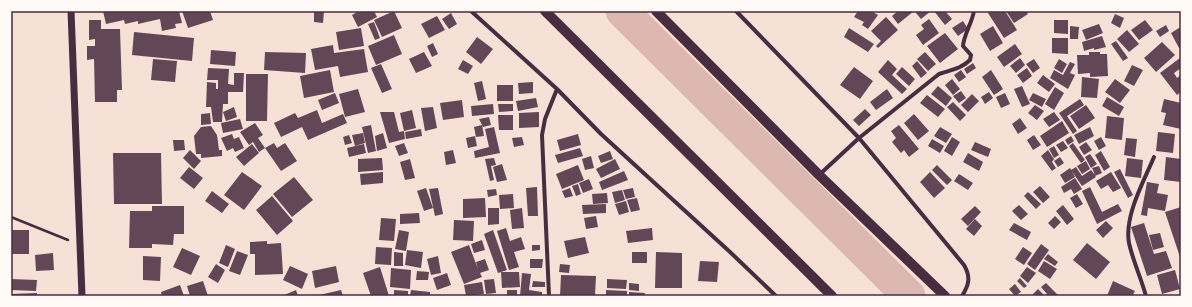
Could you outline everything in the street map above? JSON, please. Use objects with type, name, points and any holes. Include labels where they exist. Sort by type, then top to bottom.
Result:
[{"type":"main road","points":[[545,11],[832,296]]},
{"type":"main road","points":[[656,11],[819,175],[945,296]]},
{"type":"street","points":[[71,11],[82,296]]},
{"type":"street","points":[[471,11],[557,89],[601,134],[776,296]]},
{"type":"street","points":[[736,11],[859,138],[964,265],[968,271],[969,278],[968,286],[962,296]]},
{"type":"street","points":[[819,175],[859,138],[939,74],[964,66],[970,60],[971,56],[963,46],[963,42],[972,21],[974,11]]},
{"type":"street","points":[[549,296],[542,135],[545,119],[557,89]]},
{"type":"street","points":[[1146,296],[1129,242],[1128,230],[1130,217],[1154,157]]},
{"type":"path","points":[[11,217],[80,245]]},
{"type":"building","points":[[103,11],[179,11],[182,23],[175,24],[176,28],[162,31],[160,19],[138,24],[138,21],[125,24],[124,20],[106,24]]},
{"type":"building","points":[[182,11],[210,11],[213,20],[188,28]]},
{"type":"building","points":[[314,11],[324,11],[323,23],[314,22]]},
{"type":"building","points":[[359,11],[374,11],[377,17],[358,27],[352,15]]},
{"type":"building","points":[[394,11],[402,28],[382,37],[374,20]]},
{"type":"building","points":[[858,11],[871,11],[878,15],[868,29],[862,25],[864,22],[854,17]]},
{"type":"building","points":[[898,11],[914,11],[898,24],[892,16]]},
{"type":"building","points":[[918,11],[931,11],[921,19],[916,13]]},
{"type":"building","points":[[934,11],[945,11],[952,19],[945,25]]},
{"type":"building","points":[[990,11],[1005,11],[1017,30],[1004,38],[988,13]]},
{"type":"building","points":[[1006,11],[1026,11],[1028,14],[1014,23]]},
{"type":"building","points":[[451,13],[457,24],[449,29],[442,19]]},
{"type":"building","points":[[1115,14],[1124,18],[1120,28],[1111,23]]},
{"type":"building","points":[[437,16],[445,30],[429,38],[421,24]]},
{"type":"building","points":[[886,17],[898,30],[878,48],[876,46],[881,41],[871,31]]},
{"type":"building","points":[[929,19],[939,33],[923,45],[916,35],[924,29],[921,25]]},
{"type":"building","points":[[89,20],[101,20],[101,29],[120,29],[122,90],[117,90],[117,102],[95,102],[94,59],[87,60],[87,46],[95,46],[95,39],[89,40]]},
{"type":"building","points":[[1054,20],[1068,20],[1068,34],[1054,33]]},
{"type":"building","points":[[1145,20],[1153,30],[1139,40],[1131,30]]},
{"type":"building","points":[[963,21],[968,29],[958,36],[952,28]]},
{"type":"building","points":[[374,22],[380,38],[375,40],[368,24]]},
{"type":"building","points":[[1099,24],[1103,33],[1086,40],[1082,30]]},
{"type":"building","points":[[1166,25],[1169,31],[1160,37],[1156,31]]},
{"type":"building","points":[[993,26],[1003,43],[990,51],[980,34]]},
{"type":"building","points":[[1070,26],[1079,27],[1078,39],[1070,39]]},
{"type":"building","points":[[361,28],[364,46],[339,50],[336,32]]},
{"type":"building","points":[[849,28],[874,44],[868,52],[844,37]]},
{"type":"building","points":[[1179,28],[1181,30],[1181,47],[1179,48],[1171,33]]},
{"type":"building","points":[[1127,30],[1139,44],[1129,52],[1117,39]]},
{"type":"building","points":[[134,32],[194,38],[192,61],[132,55]]},
{"type":"building","points":[[945,33],[958,49],[940,63],[927,46]]},
{"type":"building","points":[[394,35],[402,54],[376,65],[368,46]]},
{"type":"building","points":[[1102,36],[1106,47],[1084,51],[1082,42]]},
{"type":"building","points":[[477,37],[493,49],[481,64],[466,52]]},
{"type":"building","points":[[1052,38],[1068,38],[1068,54],[1052,53]]},
{"type":"building","points":[[1116,41],[1128,58],[1123,61],[1111,44]]},
{"type":"building","points":[[1162,42],[1175,55],[1156,72],[1144,58]]},
{"type":"building","points":[[433,43],[438,54],[432,57],[427,46]]},
{"type":"building","points":[[1015,44],[1022,54],[1004,67],[997,57]]},
{"type":"building","points":[[333,45],[334,53],[364,49],[368,72],[340,77],[338,66],[315,70],[311,49]]},
{"type":"building","points":[[211,50],[236,52],[235,66],[210,64]]},
{"type":"building","points":[[265,52],[306,53],[305,73],[264,70]]},
{"type":"building","points":[[424,52],[432,66],[416,73],[409,59]]},
{"type":"building","points":[[925,52],[936,64],[928,71],[917,59]]},
{"type":"building","points":[[1089,52],[1100,52],[1100,54],[1107,54],[1108,76],[1090,77],[1090,73],[1078,74],[1077,55],[1089,55]]},
{"type":"building","points":[[1020,58],[1025,65],[1016,73],[1010,66]]},
{"type":"building","points":[[1180,58],[1181,68],[1174,73],[1177,78],[1181,75],[1181,92],[1177,95],[1160,73]]},
{"type":"building","points":[[153,59],[177,61],[175,82],[151,80]]},
{"type":"building","points":[[1034,59],[1040,68],[1033,73],[1026,64]]},
{"type":"building","points":[[1059,59],[1067,64],[1062,73],[1054,68]]},
{"type":"building","points":[[463,60],[473,66],[468,74],[458,69]]},
{"type":"building","points":[[888,60],[897,69],[892,75],[907,89],[902,94],[878,72]]},
{"type":"building","points":[[917,61],[927,73],[921,78],[912,66]]},
{"type":"building","points":[[1070,62],[1075,64],[1070,73],[1075,75],[1068,89],[1050,78],[1054,70],[1063,75]]},
{"type":"building","points":[[973,63],[976,68],[967,74],[964,69]]},
{"type":"building","points":[[381,64],[392,89],[382,93],[371,68]]},
{"type":"building","points":[[1132,65],[1143,70],[1134,86],[1124,81]]},
{"type":"building","points":[[854,67],[873,81],[860,99],[840,85]]},
{"type":"building","points":[[902,67],[915,79],[909,86],[896,74]]},
{"type":"building","points":[[208,68],[229,69],[228,84],[234,85],[234,73],[244,73],[243,92],[228,92],[228,104],[223,104],[222,122],[213,122],[211,107],[206,107],[207,82],[216,83],[216,89],[218,89],[218,80],[207,80]]},
{"type":"building","points":[[1027,68],[1032,76],[1023,83],[1017,75]]},
{"type":"building","points":[[330,70],[334,92],[304,98],[300,76]]},
{"type":"building","points":[[961,70],[966,77],[959,82],[954,75]]},
{"type":"building","points":[[991,70],[1003,89],[994,95],[982,77]]},
{"type":"building","points":[[246,74],[268,74],[267,121],[246,121]]},
{"type":"building","points":[[1043,75],[1055,84],[1049,92],[1037,83]]},
{"type":"building","points":[[1082,77],[1099,79],[1097,98],[1081,97]]},
{"type":"building","points":[[952,79],[960,89],[953,95],[945,85]]},
{"type":"building","points":[[1115,79],[1130,90],[1120,103],[1105,92]]},
{"type":"building","points":[[482,81],[486,99],[478,101],[474,83]]},
{"type":"building","points":[[533,82],[533,93],[519,94],[518,83]]},
{"type":"building","points":[[497,85],[513,85],[513,101],[497,101]]},
{"type":"building","points":[[938,86],[952,98],[946,106],[931,94]]},
{"type":"building","points":[[1022,86],[1030,104],[1022,107],[1014,89]]},
{"type":"building","points":[[1055,87],[1064,93],[1054,110],[1045,104]]},
{"type":"building","points":[[358,89],[365,112],[345,117],[339,94]]},
{"type":"building","points":[[887,89],[893,98],[876,110],[870,102]]},
{"type":"building","points":[[961,91],[966,98],[959,103],[953,96]]},
{"type":"building","points":[[989,92],[993,98],[985,104],[981,97]]},
{"type":"building","points":[[335,93],[339,103],[322,110],[318,100]]},
{"type":"building","points":[[1005,93],[1010,104],[1001,108],[996,97]]},
{"type":"building","points":[[1033,93],[1046,99],[1042,107],[1029,100]]},
{"type":"building","points":[[972,94],[979,101],[968,112],[961,105]]},
{"type":"building","points":[[927,95],[945,109],[938,117],[920,103]]},
{"type":"building","points":[[1107,97],[1124,107],[1119,116],[1102,106]]},
{"type":"building","points":[[536,98],[538,107],[518,111],[516,101]]},
{"type":"building","points":[[1080,99],[1084,105],[1067,116],[1077,131],[1073,134],[1059,113]]},
{"type":"building","points":[[1164,99],[1181,103],[1181,129],[1163,125],[1166,113],[1161,112]]},
{"type":"building","points":[[462,100],[464,117],[443,120],[440,103]]},
{"type":"building","points":[[953,102],[966,115],[960,121],[947,107]]},
{"type":"building","points":[[493,104],[494,114],[472,116],[471,106]]},
{"type":"building","points":[[498,104],[513,104],[513,111],[499,112]]},
{"type":"building","points":[[1035,105],[1044,111],[1037,120],[1028,113]]},
{"type":"building","points":[[1086,105],[1095,118],[1079,129],[1070,116]]},
{"type":"building","points":[[234,107],[237,117],[226,121],[223,112]]},
{"type":"building","points":[[433,107],[437,128],[425,131],[421,108]]},
{"type":"building","points":[[865,109],[871,115],[859,126],[853,120]]},
{"type":"building","points":[[317,110],[322,123],[343,114],[347,123],[308,140],[302,127],[281,137],[274,123],[295,113],[298,118]]},
{"type":"building","points":[[412,110],[416,128],[404,131],[400,113]]},
{"type":"building","points":[[380,112],[394,112],[399,132],[404,131],[405,139],[389,143]]},
{"type":"building","points":[[539,112],[539,127],[519,128],[519,113]]},
{"type":"building","points":[[1054,112],[1060,120],[1049,127],[1043,119]]},
{"type":"building","points":[[210,113],[211,124],[201,125],[201,114]]},
{"type":"building","points":[[914,114],[929,131],[918,140],[904,123]]},
{"type":"building","points":[[498,115],[513,115],[513,130],[499,130]]},
{"type":"building","points":[[1107,116],[1124,118],[1122,140],[1105,138]]},
{"type":"building","points":[[489,117],[491,125],[483,127],[479,119]]},
{"type":"building","points":[[1020,118],[1027,128],[1018,134],[1012,124]]},
{"type":"building","points":[[240,119],[243,129],[223,133],[221,123]]},
{"type":"building","points":[[1062,121],[1069,133],[1047,147],[1040,136]]},
{"type":"building","points":[[255,123],[263,135],[258,138],[265,148],[259,152],[253,142],[249,145],[240,132]]},
{"type":"building","points":[[371,125],[376,151],[368,153],[362,127]]},
{"type":"building","points":[[482,125],[484,136],[476,137],[474,127]]},
{"type":"building","points":[[899,125],[919,149],[909,157],[904,150],[901,153],[892,142],[896,138],[891,131]]},
{"type":"building","points":[[211,126],[217,135],[219,150],[222,150],[222,156],[201,158],[201,154],[196,154],[194,136],[201,127]]},
{"type":"building","points":[[494,127],[500,153],[475,158],[474,151],[489,147],[485,129]]},
{"type":"building","points":[[940,127],[952,134],[946,143],[934,136]]},
{"type":"building","points":[[1090,127],[1094,136],[1079,144],[1074,135]]},
{"type":"building","points":[[421,129],[422,136],[406,139],[405,132]]},
{"type":"building","points":[[1158,132],[1175,134],[1173,153],[1156,151]]},
{"type":"building","points":[[363,133],[365,143],[355,146],[352,135]]},
{"type":"building","points":[[383,133],[387,148],[377,151],[375,136]]},
{"type":"building","points":[[232,134],[234,139],[239,137],[244,148],[235,152],[233,148],[227,151],[221,138]]},
{"type":"building","points":[[578,134],[581,145],[560,151],[557,140]]},
{"type":"building","points":[[349,135],[352,143],[345,145],[343,137]]},
{"type":"building","points":[[1034,135],[1041,145],[1033,150],[1027,140]]},
{"type":"building","points":[[475,136],[477,146],[468,148],[466,138]]},
{"type":"building","points":[[1071,136],[1074,141],[1068,145],[1065,140]]},
{"type":"building","points":[[522,137],[524,145],[514,147],[512,138]]},
{"type":"building","points":[[952,137],[960,142],[952,156],[944,151]]},
{"type":"building","points":[[1101,137],[1106,146],[1099,150],[1094,141]]},
{"type":"building","points":[[1126,138],[1137,139],[1135,157],[1124,155]]},
{"type":"building","points":[[932,139],[944,146],[940,153],[928,146]]},
{"type":"building","points":[[173,140],[184,140],[185,150],[174,151]]},
{"type":"building","points":[[1063,141],[1068,148],[1061,152],[1056,145]]},
{"type":"building","points":[[975,142],[991,149],[988,157],[971,150]]},
{"type":"building","points":[[1086,142],[1092,150],[1084,155],[1079,147]]},
{"type":"building","points":[[274,143],[277,148],[285,143],[297,161],[281,171],[265,148]]},
{"type":"building","points":[[404,143],[408,153],[399,156],[395,146]]},
{"type":"building","points":[[1073,143],[1085,160],[1081,163],[1069,146]]},
{"type":"building","points":[[252,144],[259,153],[244,166],[236,157]]},
{"type":"building","points":[[364,144],[366,153],[349,157],[347,148]]},
{"type":"building","points":[[1054,146],[1059,155],[1054,158],[1049,149]]},
{"type":"building","points":[[580,148],[583,156],[558,163],[555,155]]},
{"type":"building","points":[[190,150],[201,161],[194,169],[183,158]]},
{"type":"building","points":[[453,150],[456,163],[446,165],[444,152]]},
{"type":"building","points":[[1048,150],[1054,159],[1052,162],[1056,168],[1052,171],[1041,156]]},
{"type":"building","points":[[610,151],[613,159],[601,163],[598,156]]},
{"type":"building","points":[[1101,151],[1110,167],[1104,171],[1095,155]]},
{"type":"building","points":[[113,153],[161,153],[162,204],[114,204]]},
{"type":"building","points":[[968,153],[983,162],[979,171],[963,162]]},
{"type":"building","points":[[1090,154],[1097,164],[1091,168],[1085,157]]},
{"type":"building","points":[[591,156],[594,168],[585,170],[582,159]]},
{"type":"building","points":[[1060,157],[1064,163],[1058,167],[1054,161]]},
{"type":"building","points":[[1166,157],[1181,159],[1181,182],[1164,180]]},
{"type":"building","points":[[382,158],[383,170],[358,172],[358,159]]},
{"type":"building","points":[[494,158],[496,165],[491,166],[494,180],[490,181],[485,159]]},
{"type":"building","points":[[1127,158],[1143,160],[1141,178],[1125,176]]},
{"type":"building","points":[[410,159],[415,178],[405,180],[400,162]]},
{"type":"building","points":[[615,159],[620,169],[601,178],[596,169]]},
{"type":"building","points":[[1086,161],[1090,169],[1082,174],[1077,166]]},
{"type":"building","points":[[502,164],[507,180],[497,182],[493,167]]},
{"type":"building","points":[[578,165],[584,180],[562,189],[556,174]]},
{"type":"building","points":[[937,165],[952,180],[947,185],[932,170]]},
{"type":"building","points":[[1099,166],[1102,173],[1095,176],[1096,177],[1082,186],[1071,170],[1076,167],[1082,176],[1091,170],[1095,175],[1092,168]]},
{"type":"building","points":[[189,167],[203,178],[194,189],[180,178]]},
{"type":"building","points":[[1070,168],[1075,177],[1065,183],[1060,175]]},
{"type":"building","points":[[1120,169],[1133,195],[1128,198],[1114,172]]},
{"type":"building","points":[[624,171],[628,180],[602,190],[599,182]]},
{"type":"building","points":[[242,172],[262,186],[244,210],[224,195]]},
{"type":"building","points":[[383,172],[383,183],[361,185],[360,174]]},
{"type":"building","points":[[930,172],[945,188],[934,198],[920,182]]},
{"type":"building","points":[[1111,172],[1121,188],[1113,192],[1108,185],[1101,189],[1096,181]]},
{"type":"building","points":[[959,174],[973,183],[968,190],[954,181]]},
{"type":"building","points":[[294,177],[313,200],[292,217],[273,194]]},
{"type":"building","points":[[1075,178],[1082,189],[1074,194],[1071,189],[1064,193],[1061,187]]},
{"type":"building","points":[[589,179],[593,189],[583,193],[579,183]]},
{"type":"building","points":[[1147,182],[1159,184],[1157,193],[1168,195],[1165,211],[1148,208],[1147,216],[1141,215]]},
{"type":"building","points":[[578,184],[581,194],[576,196],[572,186]]},
{"type":"building","points":[[1040,186],[1050,197],[1043,203],[1033,192]]},
{"type":"building","points":[[537,187],[538,216],[528,216],[526,188]]},
{"type":"building","points":[[1090,187],[1102,212],[1118,204],[1122,211],[1097,224],[1082,191]]},
{"type":"building","points":[[426,188],[433,208],[424,211],[417,191]]},
{"type":"building","points":[[438,188],[443,214],[435,216],[429,189]]},
{"type":"building","points":[[570,188],[573,196],[565,198],[562,191]]},
{"type":"building","points":[[633,188],[635,197],[626,199],[623,190]]},
{"type":"building","points":[[496,189],[497,195],[488,197],[487,190]]},
{"type":"building","points":[[622,190],[625,200],[615,203],[612,192]]},
{"type":"building","points":[[212,191],[229,204],[222,213],[205,201]]},
{"type":"building","points":[[1028,192],[1041,204],[1036,209],[1024,196]]},
{"type":"building","points":[[607,193],[608,203],[593,204],[592,194]]},
{"type":"building","points":[[513,194],[514,208],[500,209],[499,195]]},
{"type":"building","points":[[1077,194],[1083,204],[1076,208],[1070,198]]},
{"type":"building","points":[[272,196],[293,221],[277,235],[256,210]]},
{"type":"building","points":[[485,198],[486,217],[463,218],[463,199]]},
{"type":"building","points":[[637,198],[640,210],[631,212],[627,200]]},
{"type":"building","points":[[626,201],[629,212],[619,215],[615,204]]},
{"type":"building","points":[[606,204],[606,213],[583,214],[582,205]]},
{"type":"building","points":[[1019,205],[1028,214],[1021,220],[1012,211]]},
{"type":"building","points":[[1063,205],[1074,219],[1067,225],[1056,211]]},
{"type":"building","points":[[152,206],[184,206],[184,234],[174,234],[173,245],[152,244],[152,248],[129,248],[130,211],[152,211]]},
{"type":"building","points":[[975,206],[981,212],[968,226],[961,219]]},
{"type":"building","points":[[1181,207],[1181,260],[1165,212]]},
{"type":"building","points":[[488,208],[499,208],[499,224],[488,225]]},
{"type":"building","points":[[522,208],[524,228],[512,229],[510,210]]},
{"type":"building","points":[[419,213],[420,223],[400,224],[400,214]]},
{"type":"building","points":[[596,216],[598,227],[586,229],[584,218]]},
{"type":"building","points":[[1055,216],[1061,222],[1054,229],[1048,223]]},
{"type":"building","points":[[381,218],[396,219],[394,241],[379,240]]},
{"type":"building","points":[[975,219],[982,226],[974,236],[966,229]]},
{"type":"building","points":[[454,220],[474,221],[473,241],[453,240]]},
{"type":"building","points":[[1106,221],[1113,228],[1103,238],[1096,230]]},
{"type":"building","points":[[1014,223],[1031,232],[1027,240],[1009,230]]},
{"type":"building","points":[[1144,223],[1154,254],[1166,251],[1172,268],[1147,276],[1131,227]]},
{"type":"building","points":[[506,228],[510,241],[521,237],[525,249],[514,252],[519,267],[509,270],[497,231]]},
{"type":"building","points":[[652,228],[653,240],[628,243],[626,231]]},
{"type":"building","points":[[11,230],[29,230],[29,254],[11,254]]},
{"type":"building","points":[[399,230],[409,232],[406,251],[395,249]]},
{"type":"building","points":[[493,230],[507,270],[498,273],[484,234]]},
{"type":"building","points":[[1160,233],[1164,247],[1153,250],[1149,235]]},
{"type":"building","points":[[585,237],[589,253],[568,258],[564,241]]},
{"type":"building","points":[[482,240],[485,250],[474,253],[471,244]]},
{"type":"building","points":[[267,241],[267,244],[281,243],[283,274],[255,275],[255,254],[250,254],[250,242]]},
{"type":"building","points":[[1087,243],[1110,262],[1096,279],[1073,260]]},
{"type":"building","points":[[1041,244],[1049,250],[1035,270],[1027,264]]},
{"type":"building","points":[[226,245],[235,249],[228,267],[219,263]]},
{"type":"building","points":[[469,245],[478,269],[476,262],[485,259],[489,270],[480,273],[482,277],[464,284],[451,252]]},
{"type":"building","points":[[532,245],[540,245],[540,250],[532,251]]},
{"type":"building","points":[[376,247],[392,248],[391,265],[375,264]]},
{"type":"building","points":[[1023,247],[1032,253],[1024,265],[1015,259]]},
{"type":"building","points":[[182,248],[200,256],[191,275],[173,267]]},
{"type":"building","points":[[407,250],[423,252],[421,268],[405,265]]},
{"type":"building","points":[[237,251],[248,255],[240,275],[229,271]]},
{"type":"building","points":[[394,252],[403,253],[403,266],[394,266]]},
{"type":"building","points":[[632,252],[647,252],[647,263],[632,263]]},
{"type":"building","points":[[656,252],[682,253],[682,288],[655,288]]},
{"type":"building","points":[[53,253],[54,270],[36,271],[35,255]]},
{"type":"building","points":[[1048,254],[1058,262],[1055,266],[1044,259]]},
{"type":"building","points":[[143,256],[161,257],[160,281],[143,280]]},
{"type":"building","points":[[438,256],[441,273],[431,275],[427,259]]},
{"type":"building","points":[[530,259],[543,259],[542,268],[530,268]]},
{"type":"building","points":[[700,261],[719,262],[717,282],[698,281]]},
{"type":"building","points":[[1044,261],[1057,269],[1050,279],[1038,271]]},
{"type":"building","points":[[216,264],[225,270],[218,283],[208,277]]},
{"type":"building","points":[[560,264],[570,265],[569,273],[559,272]]},
{"type":"building","points":[[290,266],[308,274],[302,289],[283,280]]},
{"type":"building","points":[[336,266],[339,282],[315,288],[312,271]]},
{"type":"building","points":[[380,267],[389,296],[371,296],[363,273]]},
{"type":"building","points":[[1027,267],[1036,273],[1028,283],[1020,276]]},
{"type":"building","points":[[391,268],[411,270],[410,289],[390,287]]},
{"type":"building","points":[[1175,270],[1180,289],[1162,294],[1157,275]]},
{"type":"building","points":[[417,271],[429,272],[428,280],[416,280]]},
{"type":"building","points":[[501,272],[519,272],[520,287],[502,288]]},
{"type":"building","points":[[447,273],[451,285],[437,290],[433,278]]},
{"type":"building","points":[[522,273],[531,274],[529,290],[542,292],[542,296],[520,296]]},
{"type":"building","points":[[561,275],[596,276],[595,296],[560,296]]},
{"type":"building","points":[[1020,278],[1027,286],[1024,288],[1017,281]]},
{"type":"building","points":[[11,279],[37,280],[36,291],[11,290]]},
{"type":"building","points":[[494,279],[496,293],[486,294],[484,280]]},
{"type":"building","points":[[607,279],[627,280],[626,289],[607,288]]},
{"type":"building","points":[[203,281],[208,296],[190,296],[187,286]]},
{"type":"building","points":[[533,281],[545,282],[545,287],[532,287]]},
{"type":"building","points":[[1113,281],[1135,291],[1132,296],[1107,296]]},
{"type":"building","points":[[482,282],[484,294],[466,296],[464,285]]},
{"type":"building","points":[[629,283],[639,284],[639,291],[629,290]]},
{"type":"building","points":[[1046,283],[1059,296],[1045,296],[1047,294],[1041,287]]},
{"type":"building","points":[[1015,284],[1021,292],[1015,296],[1009,289]]},
{"type":"building","points":[[180,285],[184,296],[162,296],[161,292]]},
{"type":"building","points":[[1038,289],[1044,295],[1033,296],[1032,295]]},
{"type":"building","points":[[296,290],[298,296],[282,296]]},
{"type":"building","points":[[341,290],[343,296],[319,296],[319,295]]},
{"type":"building","points":[[394,290],[408,291],[408,296],[394,296]]},
{"type":"building","points":[[411,290],[430,292],[430,296],[410,296]]},
{"type":"building","points":[[507,290],[517,290],[517,296],[507,296]]},
{"type":"building","points":[[606,290],[627,291],[627,296],[606,296]]},
{"type":"building","points":[[629,292],[645,293],[644,296],[629,296]]},
{"type":"building","points":[[37,293],[37,296],[11,296],[11,294]]},
{"type":"waterway","points":[[622,11],[909,296]]}]
